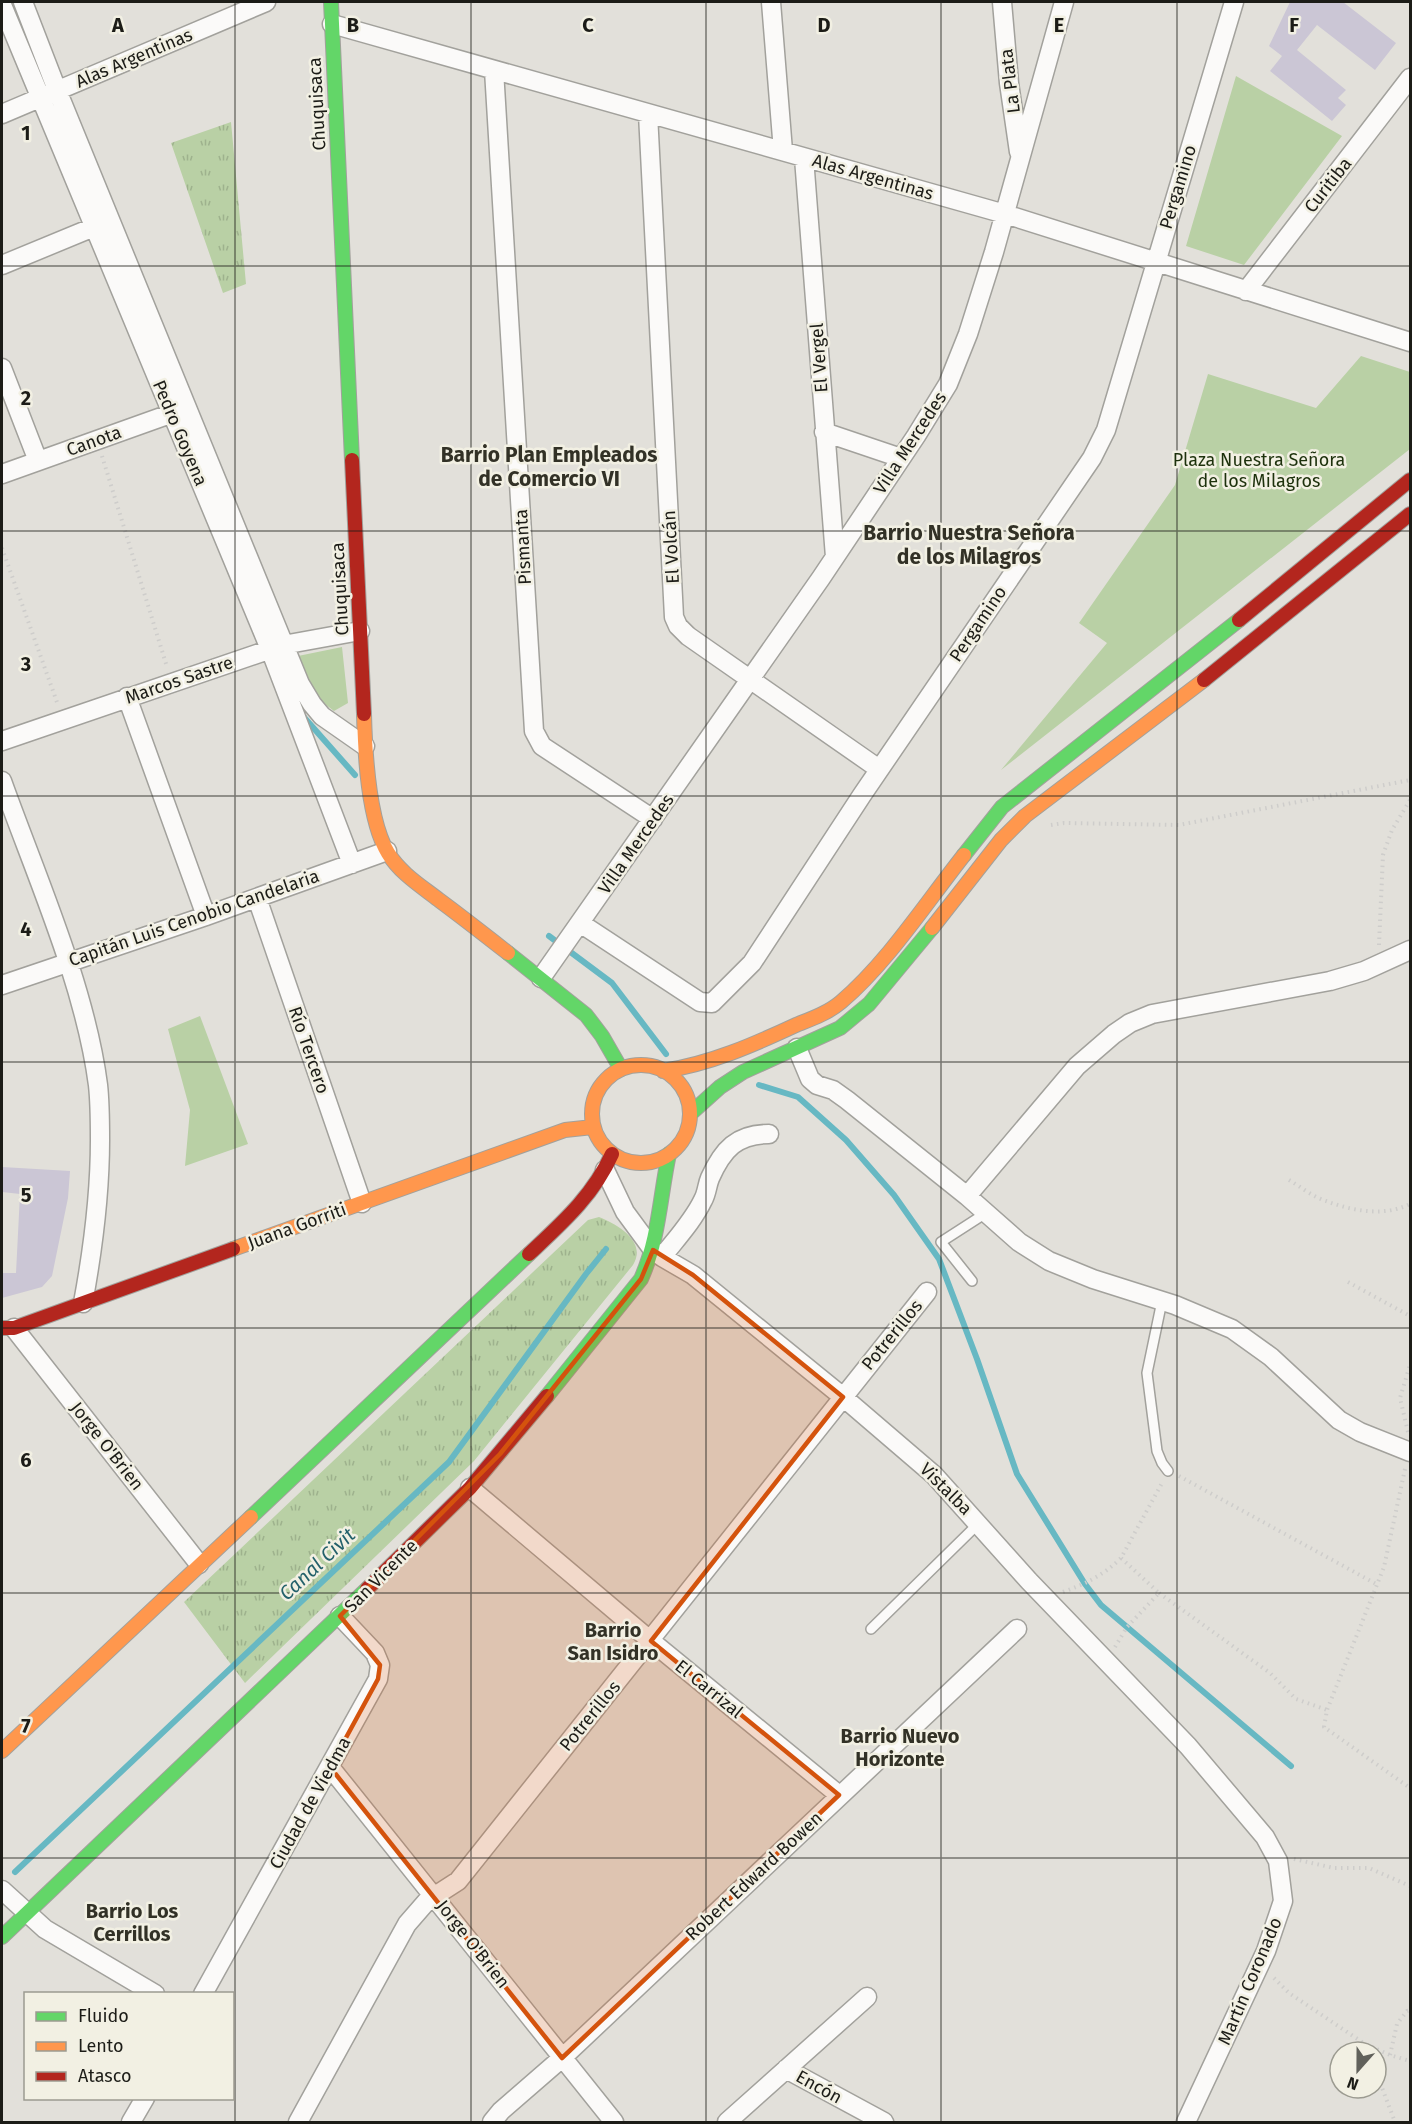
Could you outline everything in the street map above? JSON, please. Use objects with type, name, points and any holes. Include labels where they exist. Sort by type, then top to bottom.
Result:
[{"type":"main road","name":"Chuquisaca","points":[[331,2],[365,746],[378,825],[387,851],[395,862],[412,879],[542,978],[586,1015],[602,1036],[621,1069]]},
{"type":"main road","points":[[663,1071],[702,1064],[755,1044],[824,1013],[840,1003],[880,962],[1002,807],[1184,665],[1410,480]]},
{"type":"main road","points":[[690,1114],[730,1080],[840,1028],[869,1004],[1024,816],[1193,688],[1410,514]]},
{"type":"main road","points":[[648,1066],[663,1071],[674,1079],[688,1101],[690,1114],[684,1137],[669,1154],[659,1160],[640,1163],[609,1162],[593,1128],[592,1112],[595,1096],[604,1082],[621,1069],[648,1066]]},
{"type":"main road","name":"Juana Gorriti","points":[[8,1328],[565,1130],[593,1128]]},
{"type":"main road","name":"San Vicente","points":[[2,1936],[340,1616],[470,1488],[500,1454],[641,1279],[658,1253],[663,1179],[669,1154]]},
{"type":"main road","points":[[2,1750],[572,1214],[589,1197],[609,1162]]},
{"type":"street","name":"Pedro Goyena","points":[[23,2],[179,411],[277,647],[352,864]]},
{"type":"street","name":"Alas Argentinas","points":[[2,114],[266,2]]},
{"type":"street","points":[[771,2],[783,151]]},
{"type":"street","name":"La Plata","points":[[1002,2],[1009,83],[1020,160]]},
{"type":"street","name":"Villa Mercedes","points":[[542,978],[835,558],[948,384],[957,364],[1005,214],[1065,2]]},
{"type":"street","name":"Pergamino","points":[[580,923],[700,1002],[712,1003],[752,963],[879,769],[1092,458],[1106,430],[1234,2]]},
{"type":"street","name":"Pedro Goyena","points":[[2,5],[5,23],[94,227],[179,411]]},
{"type":"street","name":"Alas Argentinas","points":[[332,24],[1005,214],[1409,340]]},
{"type":"street","name":"Pismanta","points":[[494,70],[534,731],[542,746],[653,819]]},
{"type":"street","name":"Curitiba","points":[[1246,291],[1410,78]]},
{"type":"street","name":"El Volcán","points":[[648,114],[674,617],[678,626],[688,636],[879,769]]},
{"type":"street","name":"El Vergel","points":[[804,158],[835,558]]},
{"type":"street","points":[[2,265],[94,227]]},
{"type":"street","points":[[2,368],[38,461]]},
{"type":"street","name":"Canota","points":[[2,474],[179,411]]},
{"type":"street","points":[[824,432],[901,458]]},
{"type":"street","name":"Marcos Sastre","points":[[2,741],[277,647],[360,631]]},
{"type":"street","name":"Pedro Goyena","points":[[277,647],[312,704],[322,716],[365,746]]},
{"type":"street","points":[[127,697],[206,916]]},
{"type":"street","points":[[2,781],[68,962],[93,1057],[98,1088],[100,1174],[93,1252],[83,1303]]},
{"type":"street","name":"Capitán Luis Cenobio Candelaria","points":[[2,985],[206,916],[387,851]]},
{"type":"street","name":"Río Tercero","points":[[257,898],[362,1203]]},
{"type":"street","points":[[967,1196],[1077,1066],[1130,1023],[1152,1014],[1330,981],[1379,964],[1410,950]]},
{"type":"street","points":[[797,1048],[810,1079],[847,1100],[967,1196],[1019,1242],[1049,1261],[1093,1279],[1162,1301],[1233,1329],[1271,1357],[1339,1420],[1360,1432],[1409,1451]]},
{"type":"street","name":"San Vicente","points":[[658,1253],[704,1200],[710,1178],[726,1150],[740,1139],[754,1134],[769,1134]]},
{"type":"street","name":"Vistalba","points":[[609,1162],[625,1212],[658,1253],[693,1275],[843,1397],[934,1475],[1045,1598],[1188,1746],[1265,1837]]},
{"type":"street","name":"Potrerillos","points":[[298,2122],[407,1924],[434,1896],[458,1881],[927,1292]]},
{"type":"street","name":"Jorge O'Brien","points":[[8,1328],[199,1564]]},
{"type":"street","name":"El Carrizal","points":[[470,1488],[839,1796]]},
{"type":"street","name":"Ciudad de Viedma","points":[[204,1992],[378,1679],[380,1665],[375,1653],[340,1616]]},
{"type":"street","name":"Robert Edward Bowen","points":[[492,2122],[501,2111],[562,2058],[1017,1629]]},
{"type":"street","name":"Jorge O'Brien","points":[[330,1767],[614,2122]]},
{"type":"street","name":"Martín Coronado","points":[[1186,2122],[1266,1951],[1283,1901],[1282,1882],[1276,1857],[1265,1837]]},
{"type":"street","points":[[2,1890],[45,1929],[152,1992]]},
{"type":"street","points":[[727,2122],[867,1997]]},
{"type":"street","name":"Encón","points":[[786,2069],[884,2122]]},
{"type":"street","points":[[132,2122],[144,2100]]},
{"type":"lane","points":[[972,1281],[941,1242],[986,1213]]},
{"type":"lane","points":[[1162,1301],[1147,1373],[1157,1451],[1168,1471]]},
{"type":"lane","points":[[871,1629],[979,1523]]},
{"type":"path","points":[[97,440],[172,682]]},
{"type":"path","points":[[2,548],[63,719]]},
{"type":"path","points":[[1024,816],[1051,825],[1064,823],[1179,825],[1410,780]]},
{"type":"path","points":[[1379,964],[1383,855],[1392,830],[1410,800]]},
{"type":"path","points":[[1289,1180],[1326,1201],[1373,1212],[1388,1212],[1410,1204]]},
{"type":"path","points":[[1348,1282],[1410,1316]]},
{"type":"path","points":[[1410,1365],[1400,1398],[1409,1435],[1409,1451],[1384,1567],[1327,1710],[1324,1727],[1410,1788]]},
{"type":"path","points":[[1045,1598],[1085,1584],[1109,1569],[1121,1558],[1168,1471],[1378,1585]]},
{"type":"path","points":[[1121,1558],[1160,1593],[1270,1673],[1296,1699],[1327,1710]]},
{"type":"path","points":[[1105,1661],[1127,1627],[1160,1593]]},
{"type":"path","points":[[1276,1857],[1303,1860],[1334,1868],[1369,1868],[1410,1886]]},
{"type":"path","points":[[1266,1951],[1274,1978],[1289,1993],[1359,2040]]},
{"type":"path","points":[[1410,2010],[1397,2024],[1390,2055],[1410,2061]]},
{"type":"path","points":[[1387,2100],[1395,2122]]},
{"type":"highlighted area","points":[[653,1250],[693,1275],[843,1397],[651,1641],[839,1795],[562,2058],[330,1767],[378,1679],[380,1665],[340,1616],[500,1454],[641,1279]]},
{"type":"green space","points":[[1236,76],[1342,136],[1244,265],[1186,246]]},
{"type":"green space","points":[[231,122],[246,284],[223,293],[171,143]]},
{"type":"green space","name":"Plaza Nuestra Señora de los Milagros","points":[[1361,356],[1410,372],[1410,449],[1001,770],[1107,643],[1079,623],[1175,485],[1208,374],[1316,408]]},
{"type":"green space","points":[[342,647],[348,703],[334,711],[317,698],[298,656]]},
{"type":"green space","points":[[200,1016],[248,1144],[185,1166],[190,1110],[168,1029]]},
{"type":"green space","points":[[599,1217],[629,1235],[634,1242],[636,1257],[633,1265],[474,1461],[245,1683],[184,1602],[588,1220]]},
{"type":"building","points":[[1290,2],[1343,2],[1396,43],[1375,70],[1317,25],[1297,50],[1346,90],[1338,98],[1346,105],[1332,121],[1270,71],[1282,56],[1269,46]]},
{"type":"building","points":[[2,1167],[70,1171],[68,1198],[52,1276],[42,1287],[2,1298],[2,1273],[16,1273],[20,1194],[2,1192]]},
{"type":"waterway","name":"Canal Civit","points":[[302,715],[355,775]]},
{"type":"waterway","name":"Canal Civit","points":[[549,936],[612,983],[666,1054]]},
{"type":"waterway","points":[[759,1085],[798,1097],[846,1140],[894,1195],[939,1259],[1017,1474],[1085,1584],[1101,1605],[1291,1766]]},
{"type":"waterway","name":"Canal Civit","points":[[15,1872],[449,1462],[606,1249]]},
{"type":"traffic: fast","points":[[331,2],[352,460]]},
{"type":"traffic: fast","points":[[964,855],[1002,807],[1239,620]]},
{"type":"traffic: fast","points":[[690,1114],[720,1087],[743,1072],[840,1028],[869,1004],[932,928]]},
{"type":"traffic: fast","points":[[508,953],[586,1015],[602,1036],[621,1069]]},
{"type":"traffic: fast","points":[[547,1396],[641,1279],[652,1248],[669,1154]]},
{"type":"traffic: fast","points":[[251,1517],[529,1254]]},
{"type":"traffic: fast","points":[[2,1937],[367,1589]]},
{"type":"traffic: slow","points":[[932,928],[1001,840],[1025,816],[1204,680]]},
{"type":"traffic: slow","points":[[364,714],[372,805],[381,839],[388,853],[411,879],[508,953]]},
{"type":"traffic: slow","points":[[663,1071],[698,1064],[731,1053],[836,1006],[890,951],[964,855]]},
{"type":"traffic: slow","points":[[641,1065],[660,1069],[675,1080],[686,1095],[690,1114],[686,1133],[675,1148],[660,1159],[641,1163],[622,1159],[607,1148],[596,1133],[592,1114],[596,1095],[607,1080],[622,1069],[641,1065]]},
{"type":"traffic: slow","points":[[233,1249],[565,1130],[593,1127]]},
{"type":"traffic: slow","points":[[2,1751],[251,1517]]},
{"type":"traffic: jam","points":[[352,460],[364,714]]},
{"type":"traffic: jam","points":[[1239,620],[1410,480]]},
{"type":"traffic: jam","points":[[1204,680],[1410,514]]},
{"type":"traffic: jam","points":[[529,1254],[565,1220],[586,1196],[612,1154]]},
{"type":"traffic: jam","points":[[2,1328],[14,1328],[233,1249]]},
{"type":"traffic: jam","points":[[367,1589],[470,1488],[547,1396]]},
{"type":"district","name":"Barrio Plan Empleados de Comercio VI","points":[[549,467]]},
{"type":"district","name":"Barrio Nuestra Señora de los Milagros","points":[[969,545]]},
{"type":"district","name":"Barrio San Isidro","points":[[613,1642]]},
{"type":"district","name":"Barrio Nuevo Horizonte","points":[[900,1748]]},
{"type":"district","name":"Barrio Los Cerrillos","points":[[132,1922]]}]
